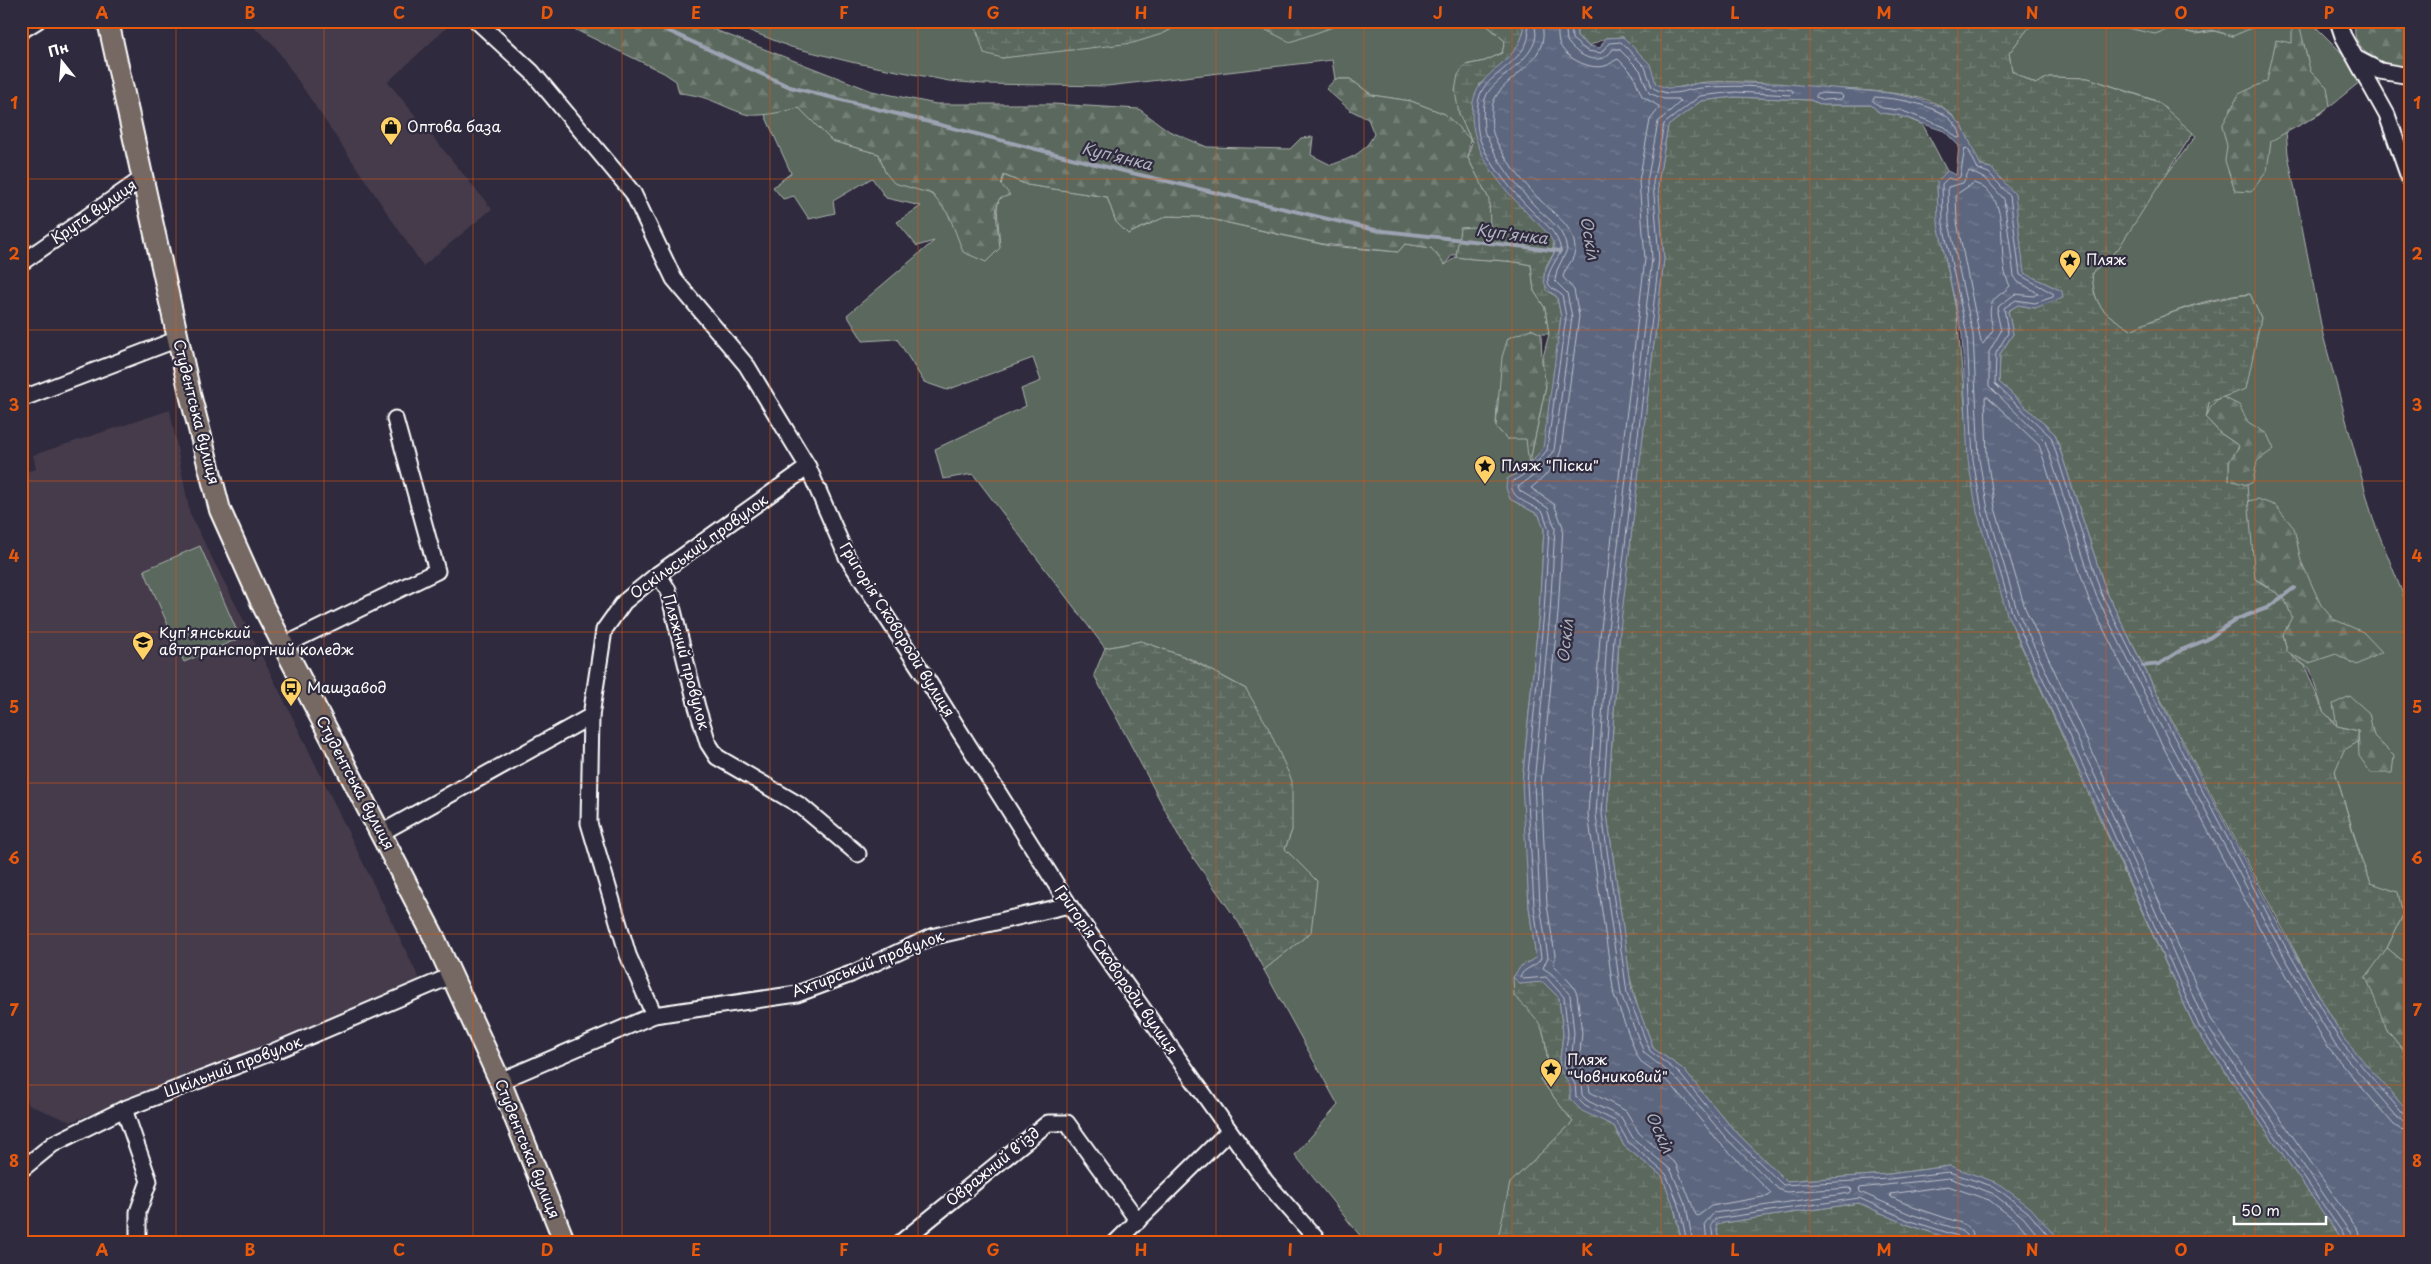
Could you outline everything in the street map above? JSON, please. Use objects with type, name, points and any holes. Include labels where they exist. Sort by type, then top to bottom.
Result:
[{"type":"main road","name":"Студентська вулиця","points":[[108,21],[178,339],[220,510],[263,606],[381,832],[451,976],[500,1082],[565,1243]]},
{"type":"street","points":[[21,31],[37,21]]},
{"type":"street","name":"Григорія Сковороди вулиця","points":[[477,21],[532,72],[633,193],[674,279],[747,366],[808,467],[848,557],[1069,905],[1266,1182],[1320,1243]]},
{"type":"street","points":[[2338,21],[2343,36],[2387,115],[2410,180]]},
{"type":"street","points":[[2357,59],[2380,70],[2410,76]]},
{"type":"street","name":"Крута вулиця","points":[[21,263],[143,178]]},
{"type":"street","points":[[21,399],[178,339]]},
{"type":"street","points":[[283,646],[437,571],[395,419]]},
{"type":"street","name":"Оскільський провулок","points":[[654,1015],[628,955],[589,823],[591,716],[604,630],[624,602],[658,574],[808,467]]},
{"type":"street","name":"Пляжний провулок","points":[[658,574],[668,590],[697,707],[708,743],[717,757],[801,806],[858,854]]},
{"type":"street","points":[[381,832],[591,716]]},
{"type":"street","name":"Ахтирський провулок","points":[[500,1082],[654,1015],[797,994],[852,974],[931,937],[1069,905]]},
{"type":"street","name":"Шкільний провулок","points":[[21,1170],[53,1144],[124,1109],[275,1051],[451,976]]},
{"type":"street","points":[[124,1109],[149,1181],[138,1212],[138,1243]]},
{"type":"street","name":"Овражний в'їзд","points":[[900,1243],[1048,1123],[1067,1123],[1138,1221]]},
{"type":"street","points":[[1115,1243],[1229,1131]]},
{"type":"shaded area","name":"Оптова база","points":[[247,21],[454,21],[388,82],[492,209],[423,266],[274,45]]},
{"type":"shaded area","points":[[170,410],[190,514],[293,718],[421,982],[71,1122],[29,1105],[21,1089],[21,605],[28,598],[21,575],[21,473],[36,469],[33,455]]},
{"type":"green space","points":[[564,21],[692,21],[872,91],[936,104],[1053,104],[1139,109],[1169,131],[1207,147],[1290,149],[1301,138],[1313,137],[1311,155],[1331,165],[1361,151],[1374,134],[1368,119],[1350,110],[1326,89],[1335,79],[1350,79],[1372,95],[1411,101],[1445,114],[1470,139],[1468,158],[1491,203],[1493,252],[1452,255],[1445,265],[1431,248],[1405,244],[1398,252],[1323,244],[1202,217],[1167,216],[1128,234],[1116,222],[1107,197],[1027,185],[1004,175],[1001,184],[1010,195],[999,199],[996,213],[1000,248],[986,262],[963,252],[949,215],[932,194],[894,183],[885,172],[879,154],[832,141],[799,108],[772,114],[751,115],[690,94],[679,93],[676,81],[664,73],[574,29]]},
{"type":"green space","points":[[725,21],[974,21],[978,36],[1002,58],[1162,34],[1187,21],[1258,21],[1262,28],[1328,28],[1350,21],[1482,21],[1505,41],[1502,53],[1485,61],[1465,65],[1459,114],[1472,142],[1445,114],[1411,101],[1372,95],[1350,79],[1335,79],[1332,60],[1107,86],[984,84],[949,81],[851,62],[791,47]]},
{"type":"green space","points":[[974,21],[1187,21],[1162,34],[1133,43],[1002,58],[984,53]]},
{"type":"green space","points":[[1258,21],[1350,21],[1290,42],[1262,28]]},
{"type":"green space","points":[[1482,21],[1518,21],[1524,29],[1522,38],[1513,53],[1479,85],[1552,234],[1554,253],[1546,266],[1546,290],[1557,297],[1561,317],[1544,450],[1529,466],[1546,386],[1542,361],[1549,334],[1545,308],[1534,291],[1531,265],[1456,257],[1460,228],[1490,226],[1489,199],[1468,158],[1472,142],[1459,114],[1455,91],[1458,75],[1465,65],[1485,61],[1502,53],[1505,41]]},
{"type":"green space","points":[[1576,21],[2034,21],[2009,53],[2012,71],[2035,84],[2049,77],[2088,78],[2158,102],[2193,133],[2118,249],[2092,273],[2093,285],[2098,302],[2102,308],[2131,330],[2189,307],[2219,299],[2250,294],[2261,318],[2246,389],[2209,402],[2206,418],[2220,433],[2239,446],[2229,462],[2229,480],[2247,485],[2255,579],[2284,598],[2292,617],[2283,634],[2287,652],[2305,666],[2323,711],[2337,726],[2358,731],[2358,742],[2344,750],[2335,771],[2361,859],[2371,883],[2398,892],[2403,915],[2387,948],[2366,977],[2387,1030],[2410,1059],[2410,1138],[2344,1039],[2307,974],[2153,685],[2106,591],[2055,434],[1999,382],[2000,354],[2013,334],[2008,311],[2018,305],[2035,308],[2062,291],[2024,273],[1991,168],[1978,165],[1961,126],[1944,108],[1920,98],[1869,91],[1736,82],[1702,82],[1676,88],[1669,125],[1701,101],[1734,97],[1810,100],[1823,105],[1871,105],[1880,113],[1898,115],[1901,119],[1902,116],[1923,125],[1947,171],[1937,186],[1941,236],[1957,315],[1971,474],[2014,630],[2195,1028],[2344,1243],[2056,1243],[1950,1166],[1889,1174],[1786,1181],[1733,1129],[1683,1069],[1654,1049],[1638,1008],[1630,978],[1607,814],[1620,627],[1664,259],[1658,183],[1668,126],[1623,37],[1606,38],[1589,46],[1577,36]]},
{"type":"green space","points":[[2034,21],[2109,21],[2172,28],[2196,34],[2214,31],[2233,36],[2246,21],[2310,21],[2366,77],[2320,114],[2286,132],[2288,154],[2323,335],[2373,519],[2410,612],[2410,967],[2387,948],[2403,915],[2371,883],[2363,864],[2335,771],[2334,722],[2323,711],[2310,669],[2287,652],[2206,418],[2209,402],[2261,318],[2250,294],[2219,298],[2189,306],[2131,330],[2102,308],[2095,294],[2092,273],[2196,136],[2154,100],[2088,78],[2049,77],[2036,84],[2012,71],[2009,53]]},
{"type":"green space","points":[[2095,21],[2248,21],[2252,28],[2233,36],[2211,30],[2196,34],[2172,28],[2155,34]]},
{"type":"green space","points":[[2292,21],[2299,23],[2310,70],[2327,87],[2330,106],[2271,141],[2267,171],[2251,192],[2235,191],[2225,161],[2227,146],[2222,126],[2239,94],[2267,81],[2276,40],[2292,43]]},
{"type":"green space","points":[[2356,21],[2410,21],[2410,70],[2380,61],[2363,50],[2357,42],[2355,33]]},
{"type":"green space","points":[[799,108],[832,141],[879,154],[884,169],[932,195],[947,211],[951,221],[1000,247],[997,208],[1003,175],[1027,185],[1107,197],[1116,222],[1128,234],[1167,216],[1202,217],[1329,246],[1398,252],[1405,244],[1432,248],[1445,265],[1456,257],[1531,265],[1534,291],[1545,308],[1549,334],[1541,334],[1531,329],[1522,333],[1497,401],[1496,427],[1507,439],[1534,435],[1532,462],[1508,479],[1510,499],[1539,515],[1544,529],[1539,612],[1523,773],[1529,907],[1536,958],[1521,966],[1515,996],[1539,1019],[1545,1039],[1548,1068],[1540,1079],[1573,1122],[1510,1183],[1503,1243],[1366,1243],[1295,1155],[1338,1105],[1264,970],[1311,932],[1285,849],[1292,830],[1246,689],[1191,659],[1141,641],[1105,648],[973,474],[943,479],[935,449],[1026,406],[1021,389],[1041,381],[1033,358],[947,390],[924,382],[897,339],[863,341],[847,315],[934,241],[917,246],[897,222],[921,206],[886,198],[872,178],[833,201],[835,213],[809,219],[794,196],[783,199],[773,187],[791,173],[764,113]]},
{"type":"green space","points":[[1531,329],[1541,334],[1542,361],[1546,386],[1529,466],[1526,439],[1507,439],[1496,427],[1502,357],[1508,338]]},
{"type":"green space","points":[[2221,396],[2239,405],[2248,422],[2267,434],[2274,449],[2257,461],[2253,482],[2243,487],[2229,480],[2229,462],[2239,446],[2220,433],[2206,418],[2211,406]]},
{"type":"green space","points":[[2258,499],[2276,506],[2294,528],[2301,561],[2321,605],[2333,619],[2363,632],[2382,652],[2357,665],[2336,654],[2309,663],[2287,652],[2269,587],[2255,579],[2243,502]]},
{"type":"green space","points":[[200,546],[240,638],[184,662],[144,570]]},
{"type":"green space","points":[[1141,641],[1185,657],[1246,689],[1267,725],[1292,781],[1292,830],[1285,849],[1317,881],[1311,932],[1264,970],[1239,923],[1182,842],[1094,675],[1105,648]]},
{"type":"green space","points":[[2350,696],[2369,713],[2374,736],[2394,756],[2392,773],[2371,773],[2359,756],[2358,731],[2337,726],[2333,704]]},
{"type":"green space","points":[[2300,905],[2380,942],[2410,967],[2410,1059],[2387,1030]]},
{"type":"green space","points":[[1513,977],[1520,984],[1543,981],[1559,998],[1563,1034],[1559,1068],[1571,1086],[1570,1099],[1614,1126],[1624,1146],[1662,1176],[1673,1204],[1682,1243],[1497,1243],[1510,1183],[1573,1122],[1540,1079],[1548,1068],[1544,1035],[1532,1013],[1514,996]]},
{"type":"green space","points":[[1859,1203],[1906,1224],[1963,1243],[1719,1243],[1716,1224]]},
{"type":"water","name":"Оскіл","points":[[1518,21],[1576,21],[1577,37],[1589,46],[1600,48],[1606,38],[1623,37],[1650,64],[1656,84],[1667,88],[1684,87],[1698,83],[1777,83],[1889,93],[1915,98],[1942,107],[1962,125],[1981,166],[1991,168],[2015,194],[2024,273],[2062,291],[2063,298],[2035,308],[2018,305],[2008,311],[2013,334],[2000,354],[1999,382],[2055,434],[2106,591],[2166,712],[2281,929],[2344,1039],[2410,1114],[2410,1243],[2344,1243],[2195,1028],[2007,614],[1977,512],[1968,460],[1962,335],[1938,224],[1937,182],[1947,171],[1956,175],[1959,146],[1944,131],[1898,115],[1880,113],[1871,105],[1823,105],[1810,100],[1734,97],[1701,101],[1668,126],[1658,183],[1664,259],[1619,639],[1607,814],[1632,992],[1654,1049],[1683,1069],[1733,1129],[1786,1181],[1889,1174],[1950,1166],[1998,1183],[2031,1208],[2055,1236],[2056,1243],[1963,1243],[1906,1224],[1859,1203],[1716,1224],[1719,1243],[1682,1243],[1675,1210],[1662,1176],[1624,1146],[1614,1126],[1582,1111],[1570,1099],[1570,1086],[1559,1068],[1563,1034],[1559,998],[1543,982],[1520,984],[1513,977],[1521,966],[1536,958],[1529,907],[1522,783],[1539,612],[1544,529],[1539,515],[1510,499],[1506,488],[1507,479],[1529,466],[1543,448],[1561,317],[1557,297],[1550,291],[1544,281],[1544,275],[1556,250],[1554,243],[1547,233],[1515,201],[1495,176],[1479,148],[1472,118],[1473,102],[1477,91],[1490,74],[1515,50],[1521,40],[1524,29]]},
{"type":"waterway","name":"Куп'янка","points":[[647,21],[790,87],[1115,169],[1375,230],[1560,251]]},
{"type":"waterway","points":[[2143,666],[2159,664],[2181,650],[2206,640],[2237,619],[2267,608],[2294,588]]},
{"type":"place","name":"Оптова база","points":[[391,146]]},
{"type":"place","name":"Пляж","points":[[2070,279]]},
{"type":"place","name":"Пляж \"Піски\"","points":[[1485,485]]},
{"type":"place","name":"Куп'янський автотранспортний коледж","points":[[143,661]]},
{"type":"place","name":"Машзавод","points":[[291,707]]},
{"type":"place","name":"Пляж \"Човниковий\"","points":[[1551,1088]]}]
